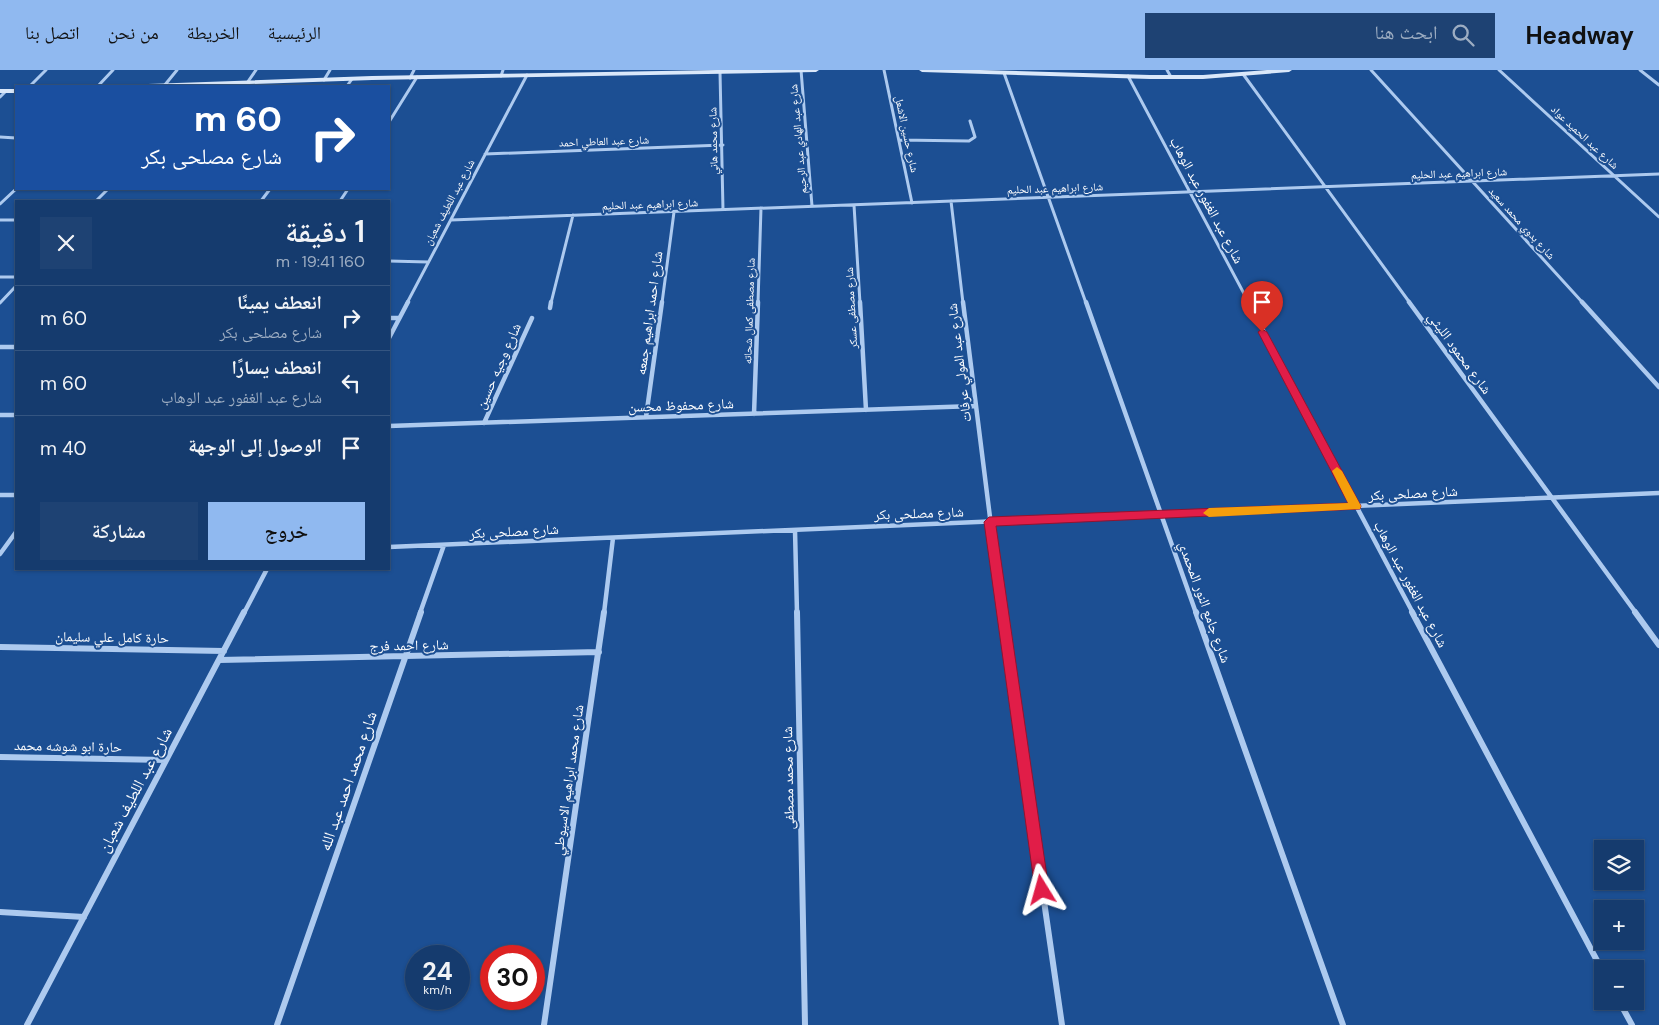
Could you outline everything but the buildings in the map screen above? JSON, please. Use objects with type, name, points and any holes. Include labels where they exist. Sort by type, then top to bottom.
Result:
[{"type":"street","points":[[31,85],[46,70]]},
{"type":"street","points":[[99,85],[113,70]]},
{"type":"street","points":[[165,85],[177,70]]},
{"type":"street","points":[[247,83],[256,70]]},
{"type":"street","points":[[324,80],[330,70]]},
{"type":"street","points":[[390,120],[413,78],[414,70]]},
{"type":"street","name":"شارع عبد الهادي عبد الرحيم","points":[[801,70],[812,206]]},
{"type":"street","points":[[205,85],[502,73],[527,75],[589,72],[816,70]]},
{"type":"street","name":"شارع حسين الاشعل","points":[[884,70],[912,202]]},
{"type":"street","points":[[922,70],[1004,73],[1098,73],[1171,77],[1289,70]]},
{"type":"street","points":[[1167,70],[1171,77]]},
{"type":"street","name":"شارع بدوي محمد سعيد","points":[[1371,70],[1659,387]]},
{"type":"street","name":"شارع عبد الحميد عواد","points":[[1499,70],[1659,217]]},
{"type":"street","points":[[1640,70],[1659,85]]},
{"type":"street","name":"شارع محمد هاني","points":[[720,72],[723,210]]},
{"type":"street","name":"شارع جامع النور المحمدي","points":[[1004,73],[1343,1025]]},
{"type":"street","name":"شارع محمود الليثي","points":[[1243,74],[1659,645]]},
{"type":"street","name":"شارع عبد اللطيف شعبان","points":[[390,336],[527,75]]},
{"type":"street","name":"شارع عبد الغفور عبد الوهاب","points":[[1128,76],[1597,960]]},
{"type":"street","points":[[348,85],[352,79]]},
{"type":"street","points":[[0,97],[3,91]]},
{"type":"street","points":[[899,140],[969,141],[976,137],[970,121]]},
{"type":"street","points":[[0,137],[15,138]]},
{"type":"street","name":"شارع عبد العاطي احمد","points":[[485,154],[723,145]]},
{"type":"street","name":"شارع ابراهيم عبد الحليم","points":[[451,220],[1659,174]]},
{"type":"street","points":[[0,204],[15,190]]},
{"type":"street","points":[[97,200],[107,190]]},
{"type":"street","name":"شارع عبد المولي عرفات","points":[[951,201],[989,522],[1062,1025]]},
{"type":"street","name":"شارع مصطفى عسكر","points":[[854,205],[866,410]]},
{"type":"street","name":"شارع مصطفى كمال شحاته","points":[[754,414],[760,208]]},
{"type":"street","name":"شارع احمد ابراهيم جمعه","points":[[646,418],[674,212]]},
{"type":"street","points":[[550,308],[573,215]]},
{"type":"street","points":[[0,220],[15,220]]},
{"type":"street","points":[[390,261],[428,262]]},
{"type":"street","points":[[0,277],[15,277]]},
{"type":"street","points":[[0,303],[15,287]]},
{"type":"street","points":[[390,318],[399,318]]},
{"type":"street","name":"شارع وجيه حسين","points":[[484,423],[532,318]]},
{"type":"street","points":[[0,347],[15,347]]},
{"type":"street","name":"شارع محفوظ محسن","points":[[390,426],[975,406]]},
{"type":"street","points":[[0,415],[15,415]]},
{"type":"street","name":"شارع مصلحى بكر","points":[[390,547],[1659,493]]},
{"type":"street","points":[[0,494],[15,495]]},
{"type":"street","name":"شارع محمد مصطفى","points":[[795,530],[805,1025]]},
{"type":"street","name":"شارع محمد ابراهيم الاسيوطي","points":[[544,1025],[599,652],[612,538]]},
{"type":"street","points":[[0,554],[14,539]]},
{"type":"street","name":"شارع محمد احمد عبد الله","points":[[277,1025],[407,656],[444,545]]},
{"type":"street","name":"شارع عبد اللطيف شعبان","points":[[27,1025],[267,570]]},
{"type":"street","name":"حارة كامل علي سليمان","points":[[0,646],[224,651]]},
{"type":"street","name":"شارع احمد فرج","points":[[219,660],[599,652]]},
{"type":"street","name":"حارة ابو شوشه محمد","points":[[0,757],[166,760]]},
{"type":"street","points":[[0,912],[84,917]]},
{"type":"street","points":[[1624,1010],[1632,1025]]},
{"type":"slow traffic","points":[[1209,513],[1356,506],[1337,471]]},
{"type":"route","points":[[1042,890],[989,522],[1356,506],[1262,332]]}]
